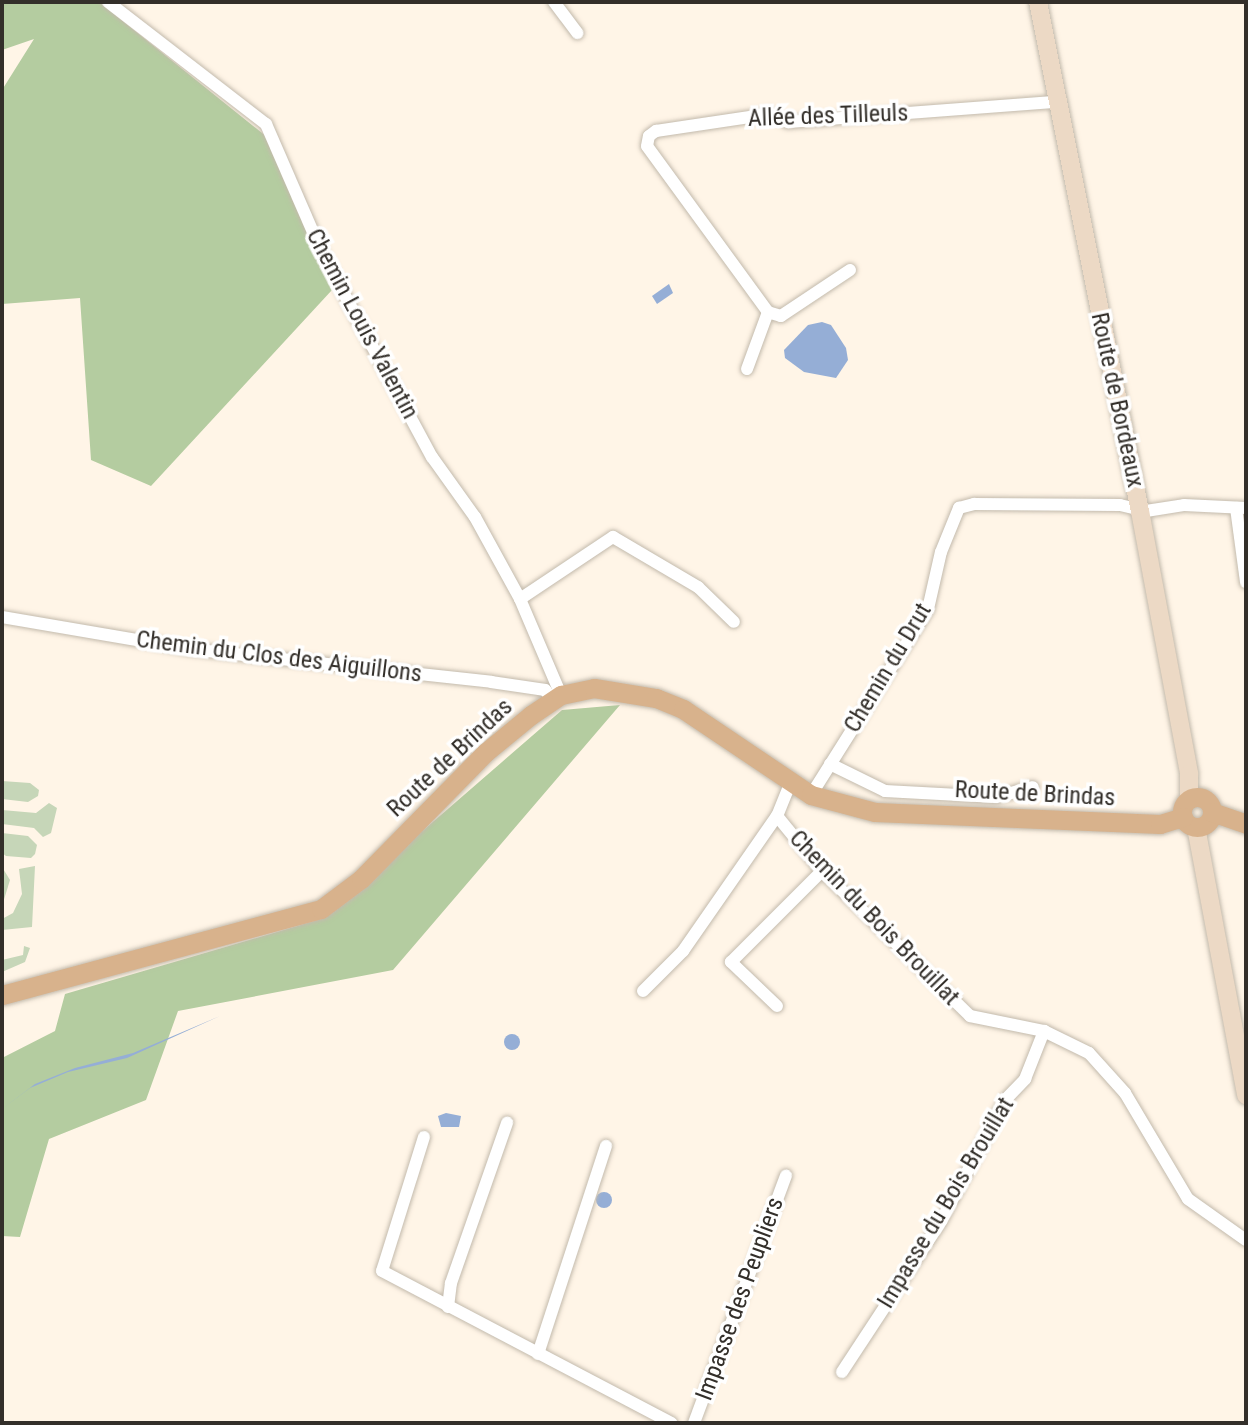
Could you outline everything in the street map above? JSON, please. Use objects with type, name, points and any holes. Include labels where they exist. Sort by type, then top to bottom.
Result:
[{"type":"main road","name":"Route de Bordeaux","points":[[1038,2],[1140,511],[1187,764],[1189,815],[1246,1095]]},
{"type":"main road","name":"Route de Brindas","points":[[2,995],[321,909],[361,878],[486,752],[557,697],[594,688],[656,698],[682,709],[790,784],[811,795],[875,812],[1160,824],[1189,815]]},
{"type":"main road","points":[[1189,815],[1209,821],[1212,812],[1246,824]]},
{"type":"street","name":"Chemin Louis Valentin","points":[[108,2],[266,124],[322,253],[432,457],[475,517],[520,599],[557,697]]},
{"type":"street","points":[[554,2],[578,33]]},
{"type":"street","name":"Allée des Tilleuls","points":[[768,312],[647,146],[656,131],[770,114],[788,122],[1057,102]]},
{"type":"street","points":[[747,369],[768,312],[781,316],[850,270]]},
{"type":"street","name":"Chemin du Drut","points":[[811,795],[928,609],[941,552],[959,508],[974,504],[1120,505],[1140,511]]},
{"type":"street","points":[[1140,511],[1184,505],[1241,508],[1246,582]]},
{"type":"street","points":[[520,599],[613,537],[698,587],[734,621]]},
{"type":"street","name":"Chemin du Clos des Aiguillons","points":[[2,617],[189,649],[505,684],[545,690],[557,697]]},
{"type":"street","points":[[830,764],[885,792],[996,797],[1033,787]]},
{"type":"street","name":"Chemin du Bois Brouillat","points":[[790,784],[777,816],[822,871],[970,1016],[1044,1031],[1089,1053],[1125,1093],[1188,1199],[1246,1240]]},
{"type":"street","points":[[643,990],[683,951],[777,816]]},
{"type":"street","points":[[777,1006],[731,962],[822,871]]},
{"type":"street","name":"Impasse du Bois Brouillat","points":[[842,1372],[942,1221],[1006,1099],[1025,1079],[1044,1031]]},
{"type":"street","points":[[448,1307],[452,1283],[507,1123]]},
{"type":"street","name":"Impasse des Peupliers","points":[[424,1137],[382,1271],[671,1423]]},
{"type":"street","points":[[538,1354],[606,1146]]},
{"type":"street","name":"Impasse des Peupliers","points":[[694,1423],[786,1176]]},
{"type":"green space","points":[[2,2],[99,2],[267,137],[332,290],[151,486],[91,460],[80,298],[2,304],[2,90],[34,39],[2,50]]},
{"type":"green space","points":[[620,705],[393,970],[178,1011],[146,1100],[49,1139],[20,1237],[2,1236],[2,1058],[55,1031],[65,994],[321,919],[562,710]]},
{"type":"green space","points":[[2,781],[30,783],[39,790],[38,796],[28,802],[2,799]]},
{"type":"green space","points":[[49,803],[57,808],[51,833],[43,837],[34,828],[2,824],[2,810],[36,813]]},
{"type":"green space","points":[[2,833],[28,836],[37,845],[35,854],[31,858],[6,856],[2,853]]},
{"type":"green space","points":[[35,866],[32,927],[2,930],[2,919],[13,913],[22,894],[19,869]]},
{"type":"green space","points":[[2,867],[10,880],[2,906]]},
{"type":"green space","points":[[24,946],[30,948],[25,962],[2,972],[2,960],[23,955]]},
{"type":"water","points":[[669,284],[673,293],[657,304],[652,296]]},
{"type":"water","points":[[822,322],[831,325],[846,348],[848,360],[836,378],[804,372],[785,358],[784,350],[808,325]]},
{"type":"water","points":[[220,1016],[127,1058],[68,1072],[30,1088],[2,1109],[35,1084],[75,1068],[133,1053]]},
{"type":"water","points":[[512,1034],[518,1036],[518,1048],[512,1050],[506,1048],[504,1042],[506,1036]]},
{"type":"water","points":[[446,1113],[461,1116],[459,1127],[441,1127],[438,1116]]},
{"type":"water","points":[[604,1192],[610,1194],[610,1206],[604,1208],[598,1206],[596,1200],[598,1194]]}]
